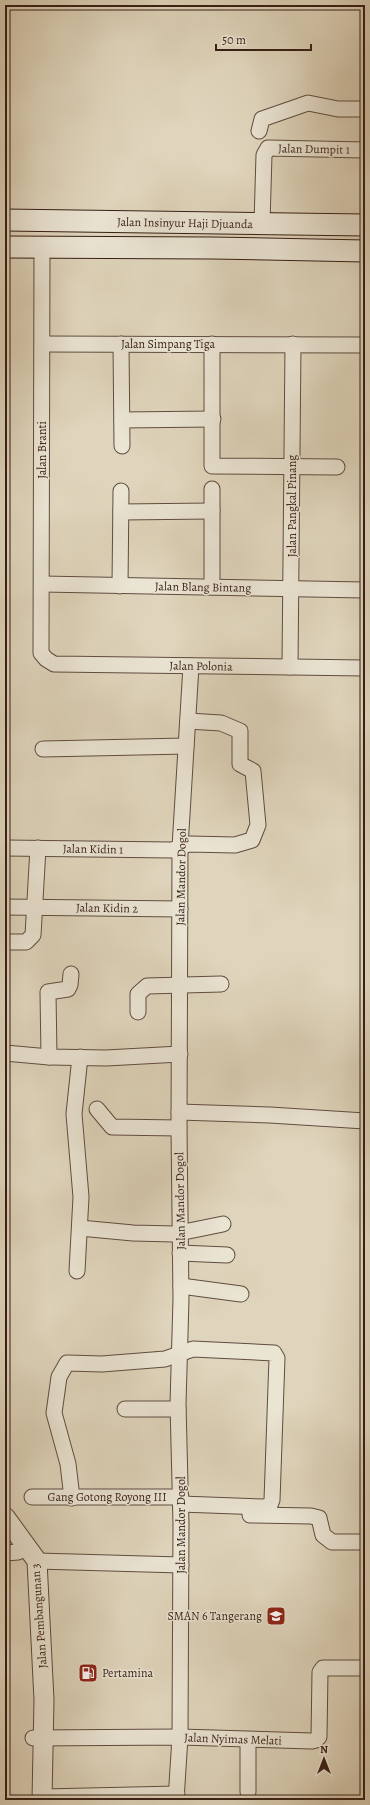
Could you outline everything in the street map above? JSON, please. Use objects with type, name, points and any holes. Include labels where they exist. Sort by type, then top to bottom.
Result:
[{"type":"main road","name":"Jalan Insinyur Haji Djuanda","points":[[5,220],[365,225]]},
{"type":"main road","points":[[212,248],[213,223]]},
{"type":"main road","points":[[242,223],[242,248]]},
{"type":"main road","name":"Jalan Insinyur Haji Djuanda","points":[[5,247],[242,248],[365,251]]},
{"type":"street","points":[[259,131],[262,119],[308,103],[338,109],[365,109]]},
{"type":"street","name":"Jalan Dumpit 1","points":[[262,223],[264,155],[268,148],[365,150]]},
{"type":"street","name":"Jalan Branti","points":[[41,653],[43,344],[42,247]]},
{"type":"street","name":"Jalan Simpang Tiga","points":[[43,344],[365,345]]},
{"type":"street","points":[[121,344],[122,446]]},
{"type":"street","points":[[212,344],[212,466],[337,466]]},
{"type":"street","name":"Jalan Pangkal Pinang","points":[[290,667],[293,344]]},
{"type":"street","points":[[122,420],[213,419]]},
{"type":"street","points":[[212,489],[212,587]]},
{"type":"street","points":[[120,586],[121,491]]},
{"type":"street","points":[[121,512],[212,511]]},
{"type":"street","name":"Jalan Blang Bintang","points":[[42,584],[365,590]]},
{"type":"street","name":"Jalan Polonia","points":[[41,653],[46,659],[54,664],[365,668]]},
{"type":"street","name":"Jalan Mandor Dogol","points":[[176,1797],[180,1737],[181,1565],[178,1409],[181,1286],[179,1128],[180,847],[191,666]]},
{"type":"street","name":"Jalan Kidin 1","points":[[5,848],[172,850],[190,844],[235,845],[252,840],[258,825],[254,771],[240,764],[240,731],[221,723],[188,720]]},
{"type":"street","points":[[43,749],[186,746]]},
{"type":"street","points":[[5,942],[26,942],[33,935],[38,848]]},
{"type":"street","name":"Jalan Kidin 2","points":[[5,907],[180,909]]},
{"type":"street","points":[[49,1057],[48,992],[68,989],[71,974]]},
{"type":"street","points":[[138,1012],[138,994],[147,986],[221,984]]},
{"type":"street","points":[[5,1052],[49,1057],[106,1058],[180,1054]]},
{"type":"street","points":[[77,1271],[81,1197],[74,1114],[80,1057]]},
{"type":"street","points":[[97,1109],[112,1128],[179,1128]]},
{"type":"street","points":[[179,1112],[270,1115],[365,1121]]},
{"type":"street","points":[[80,1228],[133,1233],[174,1234],[180,1231],[223,1224]]},
{"type":"street","points":[[180,1253],[227,1255]]},
{"type":"street","points":[[181,1286],[241,1294]]},
{"type":"street","points":[[72,1498],[68,1464],[54,1412],[59,1378],[67,1363],[102,1364],[165,1359],[193,1349],[276,1354],[276,1422],[272,1500],[270,1505],[264,1507],[181,1505]]},
{"type":"street","points":[[125,1408],[178,1409]]},
{"type":"street","name":"Gang Gotong Royong III","points":[[32,1498],[72,1498],[181,1505]]},
{"type":"street","points":[[181,1505],[311,1516],[319,1518],[323,1535],[332,1542],[365,1542]]},
{"type":"street","name":"Jalan Pembangunan 3","points":[[5,1517],[38,1561],[38,1700]]},
{"type":"street","name":"Jalan Pembangunan 3","points":[[5,1535],[11,1552],[28,1572],[38,1700]]},
{"type":"street","points":[[38,1561],[181,1565]]},
{"type":"street","name":"Jalan Nyimas Melati","points":[[38,1738],[180,1737],[312,1741],[319,1737],[320,1672],[323,1668],[365,1668]]},
{"type":"street","points":[[38,1700],[39,1799],[176,1797]]},
{"type":"street","points":[[248,1740],[248,1792]]},
{"type":"place","name":"SMAN 6 Tangerang","points":[[276,1616]]},
{"type":"place","name":"Pertamina","points":[[88,1673]]}]
